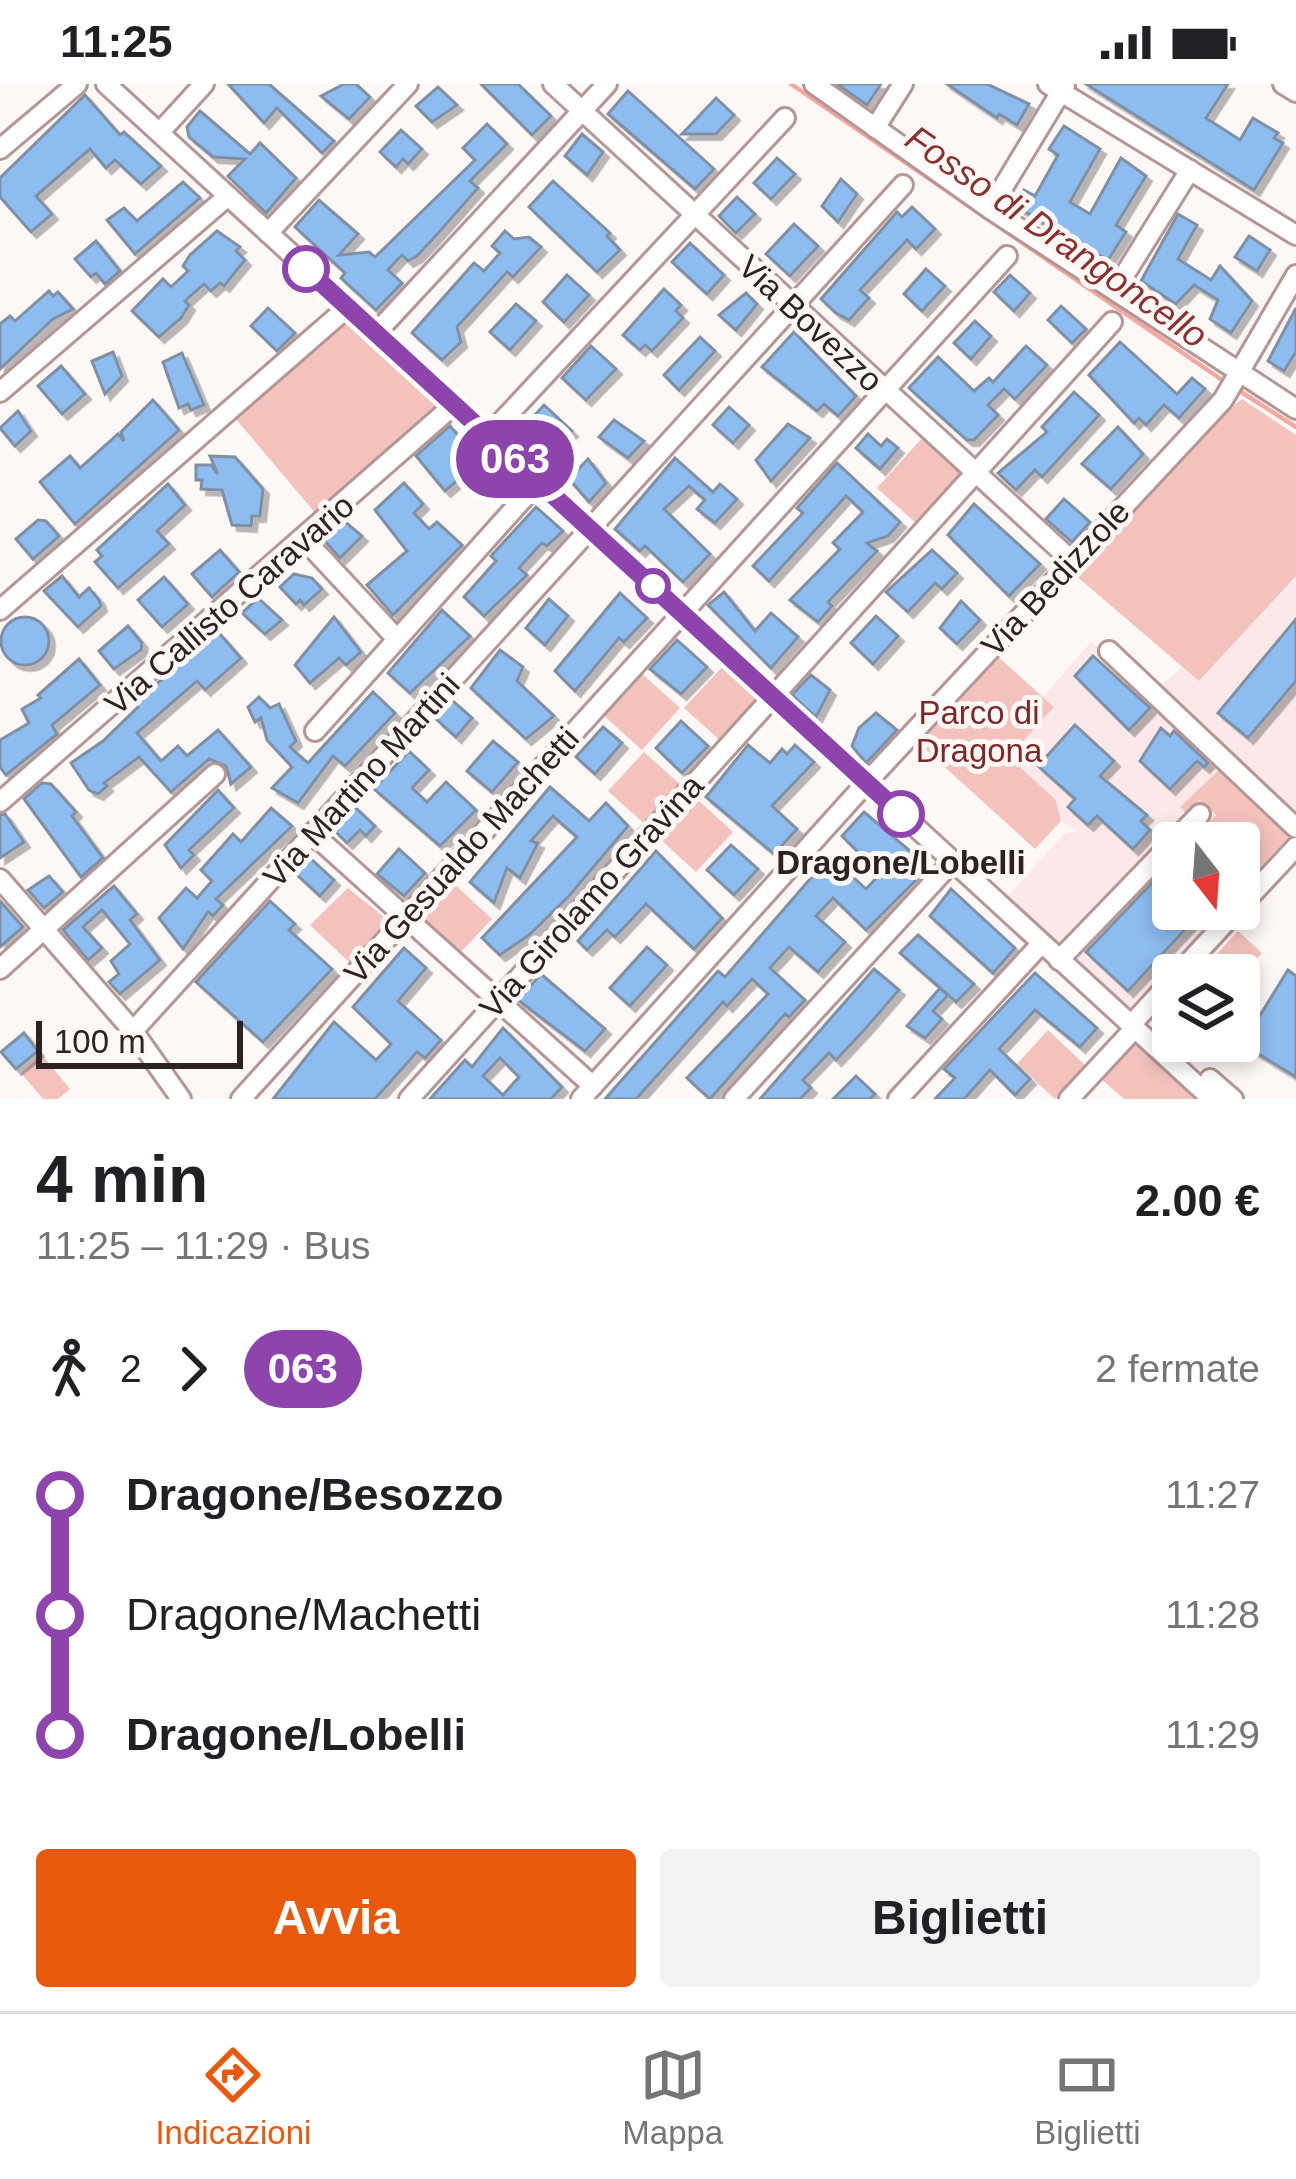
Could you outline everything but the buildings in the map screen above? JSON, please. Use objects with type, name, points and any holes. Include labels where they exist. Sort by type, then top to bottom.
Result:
[{"type":"street","points":[[0,149],[77,84]]},
{"type":"street","points":[[106,84],[1041,944],[1211,1089],[1233,1099]]},
{"type":"street","points":[[160,132],[204,84]]},
{"type":"street","points":[[268,233],[408,84]]},
{"type":"street","name":"Via Bovezzo","points":[[554,84],[1071,560]]},
{"type":"street","points":[[376,333],[607,84]]},
{"type":"street","points":[[814,84],[990,209],[1296,409]]},
{"type":"street","points":[[875,128],[903,84]]},
{"type":"street","points":[[1283,84],[1296,92]]},
{"type":"street","points":[[990,209],[1058,86],[1296,235]]},
{"type":"street","points":[[490,435],[784,118]]},
{"type":"street","points":[[1115,290],[1190,170]]},
{"type":"street","name":"Via Martino Martini","points":[[133,1031],[903,185]]},
{"type":"street","points":[[0,392],[228,196]]},
{"type":"street","name":"Via Gesualdo Machetti","points":[[241,1099],[1006,256]]},
{"type":"street","name":"Via Bedizzole","points":[[587,1092],[1071,560],[1223,400],[1294,282]]},
{"type":"street","points":[[0,610],[348,307]]},
{"type":"street","name":"Via Girolamo Gravina","points":[[409,1099],[1112,322]]},
{"type":"street","name":"Via Callisto Caravario","points":[[0,802],[305,540],[455,404]]},
{"type":"street","points":[[315,731],[539,481]]},
{"type":"street","points":[[305,540],[397,640]]},
{"type":"street","points":[[1109,651],[1296,828]]},
{"type":"street","points":[[0,969],[215,774]]},
{"type":"street","points":[[1059,960],[1201,814]]},
{"type":"street","points":[[312,832],[403,920],[498,1001],[587,1092]]},
{"type":"street","points":[[1260,886],[1296,847]]},
{"type":"street","points":[[734,1099],[952,862]]},
{"type":"street","points":[[0,879],[133,1031],[181,1099]]},
{"type":"street","points":[[1196,954],[1219,930]]},
{"type":"street","points":[[898,1099],[1041,944]]},
{"type":"street","points":[[1069,1099],[1152,1004]]},
{"type":"shaded area","points":[[1296,576],[1296,817],[1157,688],[1183,667],[1200,681]]},
{"type":"shaded area","points":[[1091,642],[1221,768],[1180,807],[1199,800],[1216,816],[1210,822],[1152,822],[1152,930],[1201,930],[1179,954],[1152,954],[1152,984],[1127,1012],[1006,898],[1065,833],[1077,831],[1061,821],[1056,800],[1009,757],[1053,708],[1043,697]]},
{"type":"green space","points":[[348,320],[441,406],[317,515],[235,418]]},
{"type":"green space","points":[[1242,399],[1296,435],[1296,576],[1199,681],[1074,574],[1213,423]]},
{"type":"green space","points":[[923,437],[963,474],[917,524],[877,488]]},
{"type":"green space","name":"Parco di Dragona","points":[[996,655],[1054,707],[1009,757],[1056,800],[1061,821],[1035,849],[916,741]]},
{"type":"green space","points":[[725,664],[762,698],[722,742],[684,708]]},
{"type":"green space","points":[[640,672],[680,708],[642,750],[602,714]]},
{"type":"green space","points":[[644,752],[683,787],[647,826],[608,791]]},
{"type":"green space","points":[[1221,768],[1287,831],[1288,838],[1260,867],[1260,822],[1209,822],[1216,815],[1199,800],[1186,813],[1180,807]]},
{"type":"green space","points":[[696,798],[733,832],[696,872],[659,838]]},
{"type":"green space","points":[[452,882],[492,919],[458,955],[417,918]]},
{"type":"green space","points":[[348,888],[390,922],[351,964],[310,925]]},
{"type":"green space","points":[[1238,931],[1262,953],[1260,955],[1217,954]]},
{"type":"green space","points":[[1048,1030],[1086,1066],[1055,1099],[1017,1064]]},
{"type":"green space","points":[[1131,1043],[1195,1099],[1124,1099],[1099,1077]]},
{"type":"green space","points":[[42,1055],[70,1089],[58,1099],[43,1099],[21,1073]]},
{"type":"waterway","name":"Fosso di Drangoncello","points":[[791,84],[1225,382]]},
{"type":"waterway","name":"Fosso di Drangoncello","points":[[1235,388],[1296,427]]},
{"type":"bus line","name":"063","points":[[306,269],[901,814]]},
{"type":"place","name":"Dragone/Lobelli","points":[[901,814]]}]
